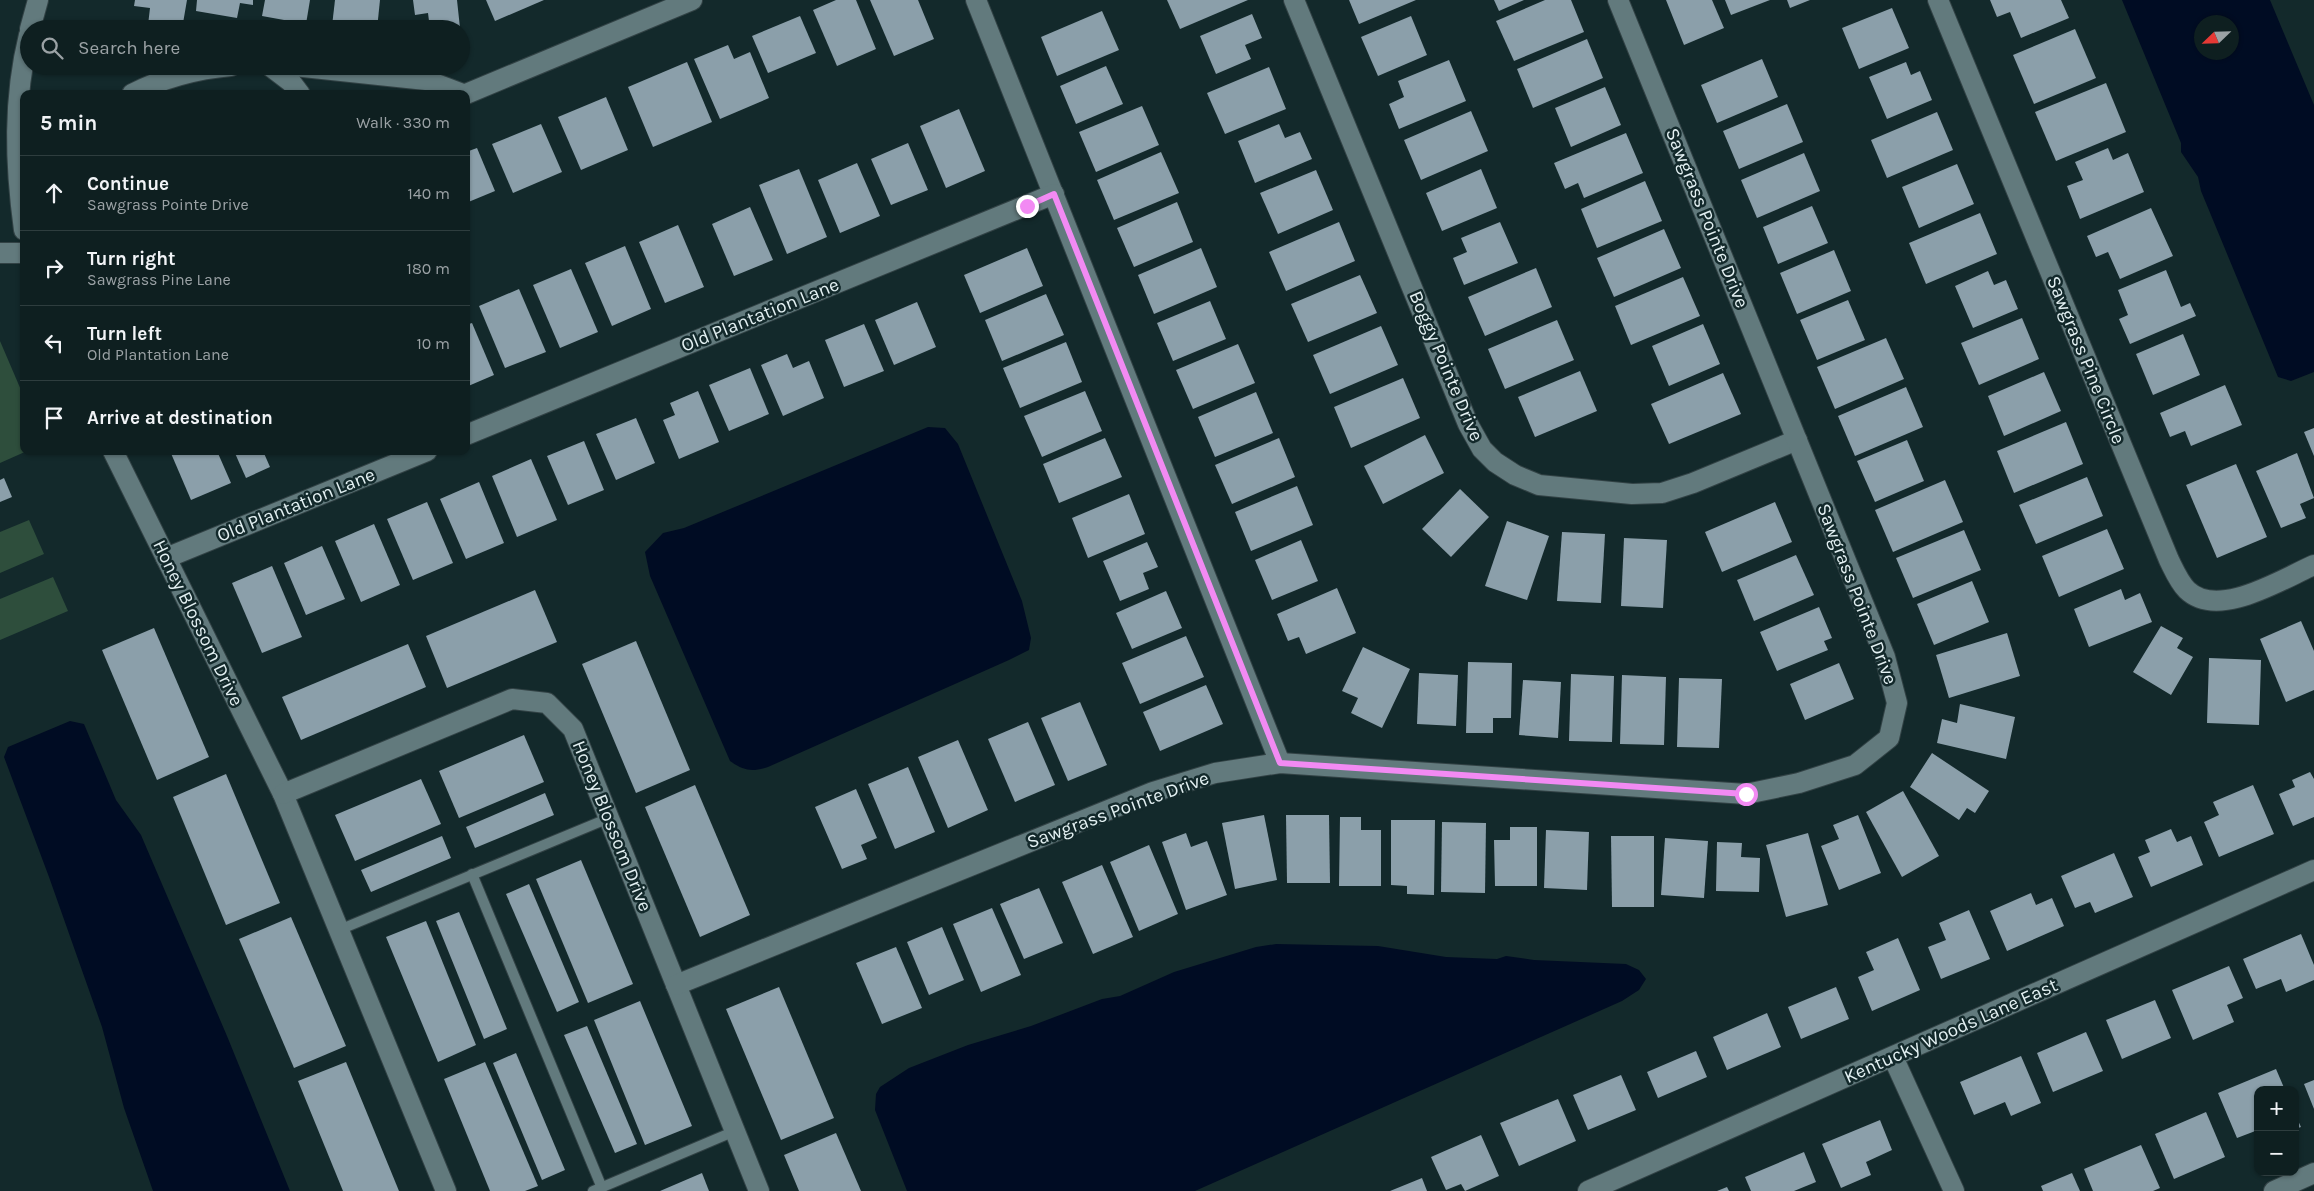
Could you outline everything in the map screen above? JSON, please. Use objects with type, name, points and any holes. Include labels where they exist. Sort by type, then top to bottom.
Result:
[{"type":"street","points":[[32,20],[38,0]]},
{"type":"street","points":[[470,92],[692,0]]},
{"type":"street","points":[[976,0],[1280,763]]},
{"type":"street","name":"Boggy Pointe Drive","points":[[1294,0],[1468,424],[1482,449],[1494,462],[1515,475],[1539,485],[1632,494],[1662,493],[1692,483],[1797,440]]},
{"type":"street","name":"Sawgrass Pointe Drive","points":[[676,985],[1153,792],[1215,773],[1280,763],[1746,794],[1799,783],[1855,765],[1889,738],[1897,703],[1885,656],[1618,0]]},
{"type":"street","name":"Sawgrass Pine Circle","points":[[1938,0],[2169,560],[2178,577],[2188,590],[2198,598],[2213,601],[2234,600],[2314,565]]},
{"type":"street","points":[[20,212],[13,180],[21,75]]},
{"type":"street","points":[[28,75],[34,90]]},
{"type":"street","points":[[140,90],[157,81],[181,75]]},
{"type":"street","points":[[282,75],[297,90]]},
{"type":"street","points":[[379,75],[426,80],[454,90]]},
{"type":"street","name":"Old Plantation Lane","points":[[470,433],[1054,194]]},
{"type":"street","points":[[0,254],[20,253]]},
{"type":"street","name":"Honey Blossom Drive","points":[[116,455],[283,794],[446,1191]]},
{"type":"street","name":"Old Plantation Lane","points":[[166,558],[417,455]]},
{"type":"street","name":"Honey Blossom Drive","points":[[283,794],[512,699],[547,703],[573,729],[759,1191]]},
{"type":"street","name":"Kentucky Woods Lane East","points":[[1588,1191],[2314,870]]},
{"type":"street","points":[[1893,1057],[1954,1191]]},
{"type":"street","points":[[2274,1191],[2314,1173]]},
{"type":"lane","points":[[339,930],[609,818]]},
{"type":"lane","points":[[472,874],[598,1189],[735,1131]]},
{"type":"green space","points":[[0,341],[20,388],[20,454],[0,463]]},
{"type":"green space","points":[[29,520],[44,554],[0,573],[0,532]]},
{"type":"green space","points":[[53,577],[68,611],[0,640],[0,599]]},
{"type":"water","points":[[2122,0],[2270,0],[2314,105],[2314,372],[2291,381],[2278,377],[2201,191],[2198,177],[2181,152],[2181,143]]},
{"type":"water","points":[[928,427],[945,428],[958,444],[1022,601],[1031,638],[1029,650],[768,767],[757,770],[744,769],[730,761],[650,576],[645,552],[663,533],[684,528]]},
{"type":"water","points":[[70,721],[84,724],[116,800],[141,835],[227,1036],[290,1191],[153,1191],[124,1108],[102,1027],[4,757],[8,747]]},
{"type":"water","points":[[1276,944],[1378,946],[1446,957],[1497,959],[1506,956],[1534,960],[1626,964],[1639,970],[1646,979],[1639,990],[1622,1001],[1195,1191],[907,1191],[875,1110],[876,1094],[880,1087],[909,1068],[968,1045],[1031,1026],[1102,999],[1120,996],[1174,972],[1256,947]]},
{"type":"building","points":[[135,0],[187,0],[184,20],[149,20],[150,8],[134,6]]},
{"type":"building","points":[[197,0],[253,0],[253,5],[240,3],[237,18],[196,11]]},
{"type":"building","points":[[265,0],[310,0],[307,20],[284,20],[262,16]]},
{"type":"building","points":[[335,0],[380,0],[378,20],[333,20]]},
{"type":"building","points":[[413,0],[457,0],[459,20],[429,20],[428,13],[415,15]]},
{"type":"building","points":[[486,0],[544,0],[495,21]]},
{"type":"building","points":[[836,0],[856,0],[876,49],[837,66],[813,10]]},
{"type":"building","points":[[870,0],[918,0],[934,39],[894,56]]},
{"type":"building","points":[[1167,0],[1248,0],[1180,29]]},
{"type":"building","points":[[1349,0],[1416,0],[1359,24]]},
{"type":"building","points":[[1494,0],[1524,0],[1499,11]]},
{"type":"building","points":[[1545,0],[1571,0],[1584,32],[1514,61],[1496,21]]},
{"type":"building","points":[[1666,0],[1712,0],[1724,28],[1684,45]]},
{"type":"building","points":[[1725,0],[1770,0],[1731,15]]},
{"type":"building","points":[[1787,0],[1810,0],[1790,8]]},
{"type":"building","points":[[1990,0],[2061,0],[2069,18],[2021,38],[2010,12],[1997,17]]},
{"type":"building","points":[[1892,8],[1909,48],[1859,69],[1842,28]]},
{"type":"building","points":[[1102,11],[1119,50],[1057,76],[1041,37]]},
{"type":"building","points":[[1252,14],[1262,38],[1245,45],[1251,59],[1216,74],[1200,36]]},
{"type":"building","points":[[800,16],[816,53],[768,73],[752,36]]},
{"type":"building","points":[[1411,16],[1427,55],[1378,76],[1361,37]]},
{"type":"building","points":[[2075,29],[2096,78],[2034,104],[2013,55]]},
{"type":"building","points":[[1587,39],[1603,78],[1533,108],[1517,69]]},
{"type":"building","points":[[728,45],[734,59],[750,52],[769,98],[720,119],[694,59]]},
{"type":"building","points":[[1762,59],[1778,97],[1717,123],[1701,85]]},
{"type":"building","points":[[1449,60],[1466,101],[1399,129],[1389,104],[1404,97],[1398,81]]},
{"type":"building","points":[[687,62],[712,122],[653,147],[628,87]]},
{"type":"building","points":[[1906,62],[1911,75],[1920,71],[1932,100],[1887,119],[1869,77]]},
{"type":"building","points":[[1106,66],[1123,104],[1076,124],[1060,86]]},
{"type":"building","points":[[1269,67],[1286,109],[1225,134],[1207,93]]},
{"type":"building","points":[[2106,83],[2126,132],[2056,161],[2035,112]]},
{"type":"building","points":[[1605,87],[1621,125],[1571,147],[1555,108]]},
{"type":"building","points":[[606,97],[628,150],[581,170],[558,117]]},
{"type":"building","points":[[1787,104],[1803,142],[1739,169],[1723,131]]},
{"type":"building","points":[[1142,106],[1159,145],[1096,172],[1079,132]]},
{"type":"building","points":[[959,109],[985,171],[946,188],[920,126]]},
{"type":"building","points":[[1471,111],[1488,151],[1421,180],[1404,140]]},
{"type":"building","points":[[1937,112],[1953,150],[1887,178],[1871,140]]},
{"type":"building","points":[[541,124],[562,172],[513,193],[492,144]]},
{"type":"building","points":[[1279,124],[1285,138],[1300,132],[1312,159],[1255,183],[1238,141]]},
{"type":"building","points":[[1626,133],[1643,173],[1584,198],[1578,183],[1565,189],[1554,163]]},
{"type":"building","points":[[908,143],[928,190],[891,205],[871,159]]},
{"type":"building","points":[[477,148],[495,191],[470,201],[470,151]]},
{"type":"building","points":[[2108,148],[2113,160],[2128,153],[2144,192],[2080,219],[2067,186],[2083,180],[2075,162]]},
{"type":"building","points":[[1161,152],[1179,193],[1114,220],[1097,180]]},
{"type":"building","points":[[1804,153],[1820,191],[1757,218],[1741,180]]},
{"type":"building","points":[[857,163],[880,216],[840,233],[818,180]]},
{"type":"building","points":[[1957,164],[1974,204],[1919,228],[1902,187]]},
{"type":"building","points":[[799,169],[827,237],[787,254],[759,185]]},
{"type":"building","points":[[1481,169],[1497,208],[1442,231],[1426,193]]},
{"type":"building","points":[[1316,170],[1333,210],[1278,234],[1260,193]]},
{"type":"building","points":[[1645,181],[1662,221],[1597,248],[1581,209]]},
{"type":"building","points":[[1177,202],[1193,242],[1134,267],[1117,228]]},
{"type":"building","points":[[1812,206],[1828,243],[1778,264],[1763,227]]},
{"type":"building","points":[[750,207],[773,260],[734,276],[712,224]]},
{"type":"building","points":[[2151,208],[2173,256],[2120,279],[2108,252],[2096,257],[2087,236]]},
{"type":"building","points":[[1980,213],[1997,254],[1926,284],[1909,243]]},
{"type":"building","points":[[1339,222],[1355,261],[1286,291],[1269,252]]},
{"type":"building","points":[[1500,222],[1518,263],[1464,285],[1453,258],[1467,252],[1461,238]]},
{"type":"building","points":[[678,225],[704,287],[665,303],[639,242]]},
{"type":"building","points":[[1664,229],[1681,268],[1614,297],[1597,258]]},
{"type":"building","points":[[625,246],[651,309],[612,326],[585,263]]},
{"type":"building","points":[[1027,248],[1043,286],[980,313],[964,275]]},
{"type":"building","points":[[1201,248],[1217,287],[1154,314],[1138,275]]},
{"type":"building","points":[[1834,250],[1851,291],[1797,314],[1780,273]]},
{"type":"building","points":[[1536,268],[1552,307],[1485,336],[1468,297]]},
{"type":"building","points":[[571,269],[598,332],[560,348],[533,285]]},
{"type":"building","points":[[2166,270],[2181,307],[2190,303],[2196,316],[2130,344],[2119,319],[2128,315],[2118,290]]},
{"type":"building","points":[[1988,271],[1994,285],[2006,280],[2018,309],[1973,328],[1955,286]]},
{"type":"building","points":[[1360,275],[1377,313],[1308,342],[1291,304]]},
{"type":"building","points":[[1683,277],[1700,316],[1631,345],[1615,306]]},
{"type":"building","points":[[519,289],[546,352],[505,368],[479,306]]},
{"type":"building","points":[[1046,294],[1064,335],[1002,361],[985,320]]},
{"type":"building","points":[[1848,300],[1865,340],[1817,360],[1800,320]]},
{"type":"building","points":[[1210,301],[1226,339],[1173,361],[1157,323]]},
{"type":"building","points":[[917,302],[936,347],[894,365],[875,320]]},
{"type":"building","points":[[2022,318],[2039,359],[1979,385],[1961,343]]},
{"type":"building","points":[[1557,320],[1574,360],[1505,389],[1488,349]]},
{"type":"building","points":[[472,323],[494,375],[470,385],[470,324]]},
{"type":"building","points":[[864,324],[884,371],[844,387],[825,340]]},
{"type":"building","points":[[1703,324],[1720,364],[1669,386],[1652,346]]},
{"type":"building","points":[[1381,326],[1398,365],[1330,394],[1313,355]]},
{"type":"building","points":[[2183,334],[2200,375],[2153,395],[2136,354]]},
{"type":"building","points":[[1886,338],[1904,379],[1835,409],[1817,367]]},
{"type":"building","points":[[1066,342],[1082,382],[1020,408],[1003,368]]},
{"type":"building","points":[[1238,344],[1255,383],[1193,409],[1176,370]]},
{"type":"building","points":[[787,354],[793,368],[809,361],[824,398],[783,416],[761,365]]},
{"type":"building","points":[[750,368],[769,414],[729,431],[709,385]]},
{"type":"building","points":[[1580,371],[1597,411],[1535,437],[1518,397]]},
{"type":"building","points":[[2044,372],[2061,411],[2004,436],[1988,396]]},
{"type":"building","points":[[1723,373],[1741,414],[1669,444],[1651,404]]},
{"type":"building","points":[[1403,378],[1420,418],[1351,448],[1334,407]]},
{"type":"building","points":[[2225,385],[2242,425],[2191,446],[2185,431],[2170,437],[2160,413]]},
{"type":"building","points":[[1906,387],[1923,427],[1855,456],[1838,416]]},
{"type":"building","points":[[698,391],[719,442],[679,459],[663,420],[675,415],[670,403]]},
{"type":"building","points":[[1085,391],[1102,431],[1042,457],[1024,416]]},
{"type":"building","points":[[1256,392],[1273,433],[1215,457],[1198,417]]},
{"type":"building","points":[[636,418],[655,463],[616,480],[596,434]]},
{"type":"building","points":[[2066,422],[2083,464],[2014,493],[1997,451]]},
{"type":"building","points":[[2314,428],[2314,456],[2304,432]]},
{"type":"building","points":[[1425,435],[1444,473],[1383,504],[1364,466]]},
{"type":"building","points":[[1105,438],[1122,477],[1059,503],[1043,464]]},
{"type":"building","points":[[1279,438],[1295,477],[1232,504],[1215,465]]},
{"type":"building","points":[[1907,440],[1924,481],[1875,502],[1857,461]]},
{"type":"building","points":[[584,441],[604,490],[568,505],[547,456]]},
{"type":"building","points":[[2297,453],[2314,498],[2300,504],[2306,518],[2281,528],[2256,471]]},
{"type":"building","points":[[172,455],[219,455],[231,483],[191,500]]},
{"type":"building","points":[[236,455],[265,455],[270,467],[246,478]]},
{"type":"building","points":[[531,459],[557,520],[517,537],[492,476]]},
{"type":"building","points":[[2236,464],[2267,537],[2217,558],[2186,485]]},
{"type":"building","points":[[2087,477],[2103,516],[2036,544],[2019,505]]},
{"type":"building","points":[[4,478],[12,497],[0,502],[0,480]]},
{"type":"building","points":[[1945,480],[1963,522],[1893,552],[1875,510]]},
{"type":"building","points":[[479,482],[504,543],[466,559],[440,499]]},
{"type":"building","points":[[1297,486],[1313,525],[1251,551],[1235,512]]},
{"type":"building","points":[[1460,489],[1489,517],[1451,557],[1422,529]]},
{"type":"building","points":[[1129,494],[1145,534],[1088,558],[1072,518]]},
{"type":"building","points":[[427,502],[453,563],[413,580],[387,519]]},
{"type":"building","points":[[1775,502],[1792,542],[1722,572],[1705,532]]},
{"type":"building","points":[[1507,521],[1549,536],[1527,600],[1485,586]]},
{"type":"building","points":[[374,524],[400,585],[361,602],[335,541]]},
{"type":"building","points":[[2107,529],[2124,569],[2059,597],[2042,556]]},
{"type":"building","points":[[1964,530],[1981,570],[1913,598],[1896,558]]},
{"type":"building","points":[[1562,532],[1605,534],[1601,603],[1557,601]]},
{"type":"building","points":[[1624,538],[1667,540],[1663,608],[1621,606]]},
{"type":"building","points":[[1301,540],[1318,581],[1272,600],[1255,560]]},
{"type":"building","points":[[1147,542],[1158,567],[1143,573],[1149,589],[1120,601],[1103,561]]},
{"type":"building","points":[[322,546],[345,599],[306,615],[284,563]]},
{"type":"building","points":[[1796,555],[1814,595],[1754,621],[1737,580]]},
{"type":"building","points":[[272,566],[302,637],[262,653],[232,583]]},
{"type":"building","points":[[1972,581],[1989,622],[1934,645],[1917,604]]},
{"type":"building","points":[[1337,588],[1356,633],[1306,654],[1299,637],[1288,641],[1277,614]]},
{"type":"building","points":[[2121,589],[2125,600],[2140,593],[2152,622],[2089,647],[2074,609]]},
{"type":"building","points":[[535,590],[557,642],[447,688],[426,636]]},
{"type":"building","points":[[1166,591],[1182,628],[1132,649],[1116,613]]},
{"type":"building","points":[[1819,607],[1832,638],[1824,641],[1828,650],[1777,671],[1760,632]]},
{"type":"building","points":[[2301,621],[2314,651],[2314,690],[2286,702],[2260,639]]},
{"type":"building","points":[[2161,626],[2183,638],[2177,648],[2193,657],[2171,695],[2133,672]]},
{"type":"building","points":[[154,628],[209,757],[157,780],[102,650]]},
{"type":"building","points":[[2007,633],[2020,676],[1949,698],[1936,655]]},
{"type":"building","points":[[1186,636],[1204,677],[1140,704],[1122,663]]},
{"type":"building","points":[[636,641],[690,770],[636,793],[582,664]]},
{"type":"building","points":[[408,644],[426,687],[301,740],[282,697]]},
{"type":"building","points":[[1363,647],[1410,669],[1382,728],[1351,713],[1358,698],[1342,691]]},
{"type":"building","points":[[2209,658],[2261,660],[2259,725],[2207,723]]},
{"type":"building","points":[[1468,662],[1512,663],[1511,718],[1493,718],[1493,733],[1466,733]]},
{"type":"building","points":[[1839,663],[1854,699],[1805,720],[1790,684]]},
{"type":"building","points":[[1419,673],[1458,675],[1456,726],[1417,724]]},
{"type":"building","points":[[1571,674],[1614,676],[1612,742],[1569,741]]},
{"type":"building","points":[[1622,675],[1666,677],[1664,745],[1620,744]]},
{"type":"building","points":[[1679,678],[1722,679],[1719,748],[1677,747]]},
{"type":"building","points":[[1523,680],[1561,682],[1558,738],[1519,735]]},
{"type":"building","points":[[1206,685],[1223,724],[1160,751],[1143,712]]},
{"type":"building","points":[[1080,702],[1107,765],[1068,781],[1041,718]]},
{"type":"building","points":[[1960,704],[2015,717],[2006,759],[1937,743],[1942,719],[1957,723]]},
{"type":"building","points":[[1028,722],[1055,785],[1015,802],[988,739]]},
{"type":"building","points":[[524,735],[544,782],[459,818],[439,771]]},
{"type":"building","points":[[958,740],[988,810],[948,828],[918,757]]},
{"type":"building","points":[[1932,753],[1989,791],[1975,813],[1967,808],[1959,820],[1910,787]]},
{"type":"building","points":[[908,767],[935,832],[895,849],[868,784]]},
{"type":"building","points":[[2310,772],[2314,779],[2314,817],[2293,826],[2279,794],[2295,787],[2292,780]]},
{"type":"building","points":[[226,774],[280,903],[226,925],[173,797]]},
{"type":"building","points":[[421,779],[441,824],[355,861],[335,815]]},
{"type":"building","points":[[695,785],[750,915],[700,937],[645,807]]},
{"type":"building","points":[[2253,785],[2274,834],[2219,857],[2204,822],[2219,815],[2213,802]]},
{"type":"building","points":[[856,789],[877,838],[861,845],[867,859],[842,869],[815,807]]},
{"type":"building","points":[[1903,791],[1939,856],[1902,877],[1866,812]]},
{"type":"building","points":[[545,793],[554,815],[475,848],[466,827]]},
{"type":"building","points":[[1264,815],[1277,880],[1235,889],[1222,823]]},
{"type":"building","points":[[1286,815],[1329,815],[1330,883],[1287,883]]},
{"type":"building","points":[[1858,815],[1881,873],[1839,890],[1821,846],[1839,839],[1833,825]]},
{"type":"building","points":[[1340,817],[1361,817],[1361,830],[1381,830],[1381,886],[1339,886]]},
{"type":"building","points":[[1391,820],[1435,820],[1434,895],[1407,894],[1407,886],[1391,885]]},
{"type":"building","points":[[1442,822],[1486,823],[1485,893],[1441,892]]},
{"type":"building","points":[[1510,827],[1537,827],[1537,886],[1495,886],[1494,840],[1510,840]]},
{"type":"building","points":[[2171,829],[2177,842],[2191,836],[2203,865],[2151,887],[2138,857],[2150,852],[2145,840]]},
{"type":"building","points":[[1546,830],[1589,832],[1587,890],[1544,888]]},
{"type":"building","points":[[1186,833],[1191,847],[1207,841],[1227,895],[1186,910],[1162,842]]},
{"type":"building","points":[[1808,833],[1828,905],[1786,917],[1766,845]]},
{"type":"building","points":[[442,836],[451,858],[371,892],[361,870]]},
{"type":"building","points":[[1611,836],[1654,836],[1654,907],[1612,907]]},
{"type":"building","points":[[1665,838],[1708,841],[1704,898],[1661,895]]},
{"type":"building","points":[[1717,842],[1742,843],[1741,857],[1760,858],[1759,892],[1716,891]]},
{"type":"building","points":[[1149,845],[1178,914],[1139,931],[1110,862]]},
{"type":"building","points":[[2114,853],[2133,897],[2095,913],[2090,902],[2075,908],[2061,876]]},
{"type":"building","points":[[581,860],[633,984],[588,1003],[536,879]]},
{"type":"building","points":[[1102,865],[1133,937],[1093,954],[1062,882]]},
{"type":"building","points":[[529,884],[579,1002],[557,1012],[506,894]]},
{"type":"building","points":[[1039,888],[1063,943],[1024,959],[1000,904]]},
{"type":"building","points":[[2031,893],[2036,905],[2052,898],[2064,926],[2007,951],[1990,911]]},
{"type":"building","points":[[992,908],[1021,975],[981,992],[953,924]]},
{"type":"building","points":[[1969,910],[1990,959],[1941,979],[1928,947],[1946,940],[1939,923]]},
{"type":"building","points":[[459,912],[507,1029],[484,1039],[436,921]]},
{"type":"building","points":[[291,917],[346,1046],[294,1068],[239,939]]},
{"type":"building","points":[[426,921],[476,1045],[438,1062],[386,937]]},
{"type":"building","points":[[942,927],[964,980],[929,995],[907,942]]},
{"type":"building","points":[[2301,934],[2314,965],[2314,980],[2286,992],[2281,979],[2256,989],[2243,959]]},
{"type":"building","points":[[1898,938],[1920,990],[1872,1011],[1858,977],[1874,970],[1866,952]]},
{"type":"building","points":[[896,947],[922,1008],[882,1024],[856,963]]},
{"type":"building","points":[[2229,966],[2243,998],[2227,1005],[2234,1022],[2193,1040],[2172,990]]},
{"type":"building","points":[[779,987],[834,1118],[781,1140],[726,1009]]},
{"type":"building","points":[[1836,987],[1849,1019],[1801,1039],[1788,1007]]},
{"type":"building","points":[[2155,1000],[2171,1038],[2122,1059],[2106,1020]]},
{"type":"building","points":[[640,1001],[692,1126],[645,1145],[594,1020]]},
{"type":"building","points":[[1767,1013],[1781,1047],[1727,1070],[1713,1037]]},
{"type":"building","points":[[587,1026],[637,1144],[615,1153],[564,1035]]},
{"type":"building","points":[[2086,1032],[2103,1071],[2053,1092],[2037,1053]]},
{"type":"building","points":[[1696,1051],[1707,1077],[1658,1098],[1647,1072]]},
{"type":"building","points":[[516,1053],[565,1170],[542,1180],[493,1063]]},
{"type":"building","points":[[2021,1056],[2041,1103],[2011,1116],[2005,1102],[1974,1115],[1960,1082]]},
{"type":"building","points":[[346,1062],[399,1191],[343,1191],[298,1081]]},
{"type":"building","points":[[485,1062],[538,1186],[525,1191],[490,1191],[444,1079]]},
{"type":"building","points":[[2276,1069],[2283,1086],[2254,1086],[2254,1132],[2237,1138],[2218,1093]]},
{"type":"building","points":[[1621,1075],[1636,1110],[1588,1130],[1573,1095]]},
{"type":"building","points":[[2314,1080],[2314,1109],[2304,1084]]},
{"type":"building","points":[[1558,1099],[1576,1141],[1519,1166],[1500,1123]]},
{"type":"building","points":[[2206,1112],[2225,1157],[2174,1179],[2155,1134]]},
{"type":"building","points":[[1880,1120],[1892,1150],[1866,1162],[1871,1175],[1841,1188],[1822,1144]]},
{"type":"building","points":[[836,1133],[861,1191],[799,1191],[784,1155]]},
{"type":"building","points":[[1481,1135],[1499,1176],[1465,1191],[1461,1184],[1446,1190],[1431,1157]]},
{"type":"building","points":[[2141,1145],[2160,1188],[2153,1191],[2093,1191],[2084,1169]]},
{"type":"building","points":[[1804,1152],[1816,1182],[1794,1191],[1751,1191],[1745,1177]]},
{"type":"building","points":[[702,1173],[709,1191],[660,1191]]},
{"type":"building","points":[[2072,1173],[2080,1191],[2043,1191],[2041,1186]]},
{"type":"building","points":[[1422,1178],[1427,1191],[1390,1191]]},
{"type":"building","points":[[1727,1187],[1729,1191],[1717,1191]]},
{"type":"route","points":[[1027,206],[1054,194],[1280,763],[1746,794]]}]
